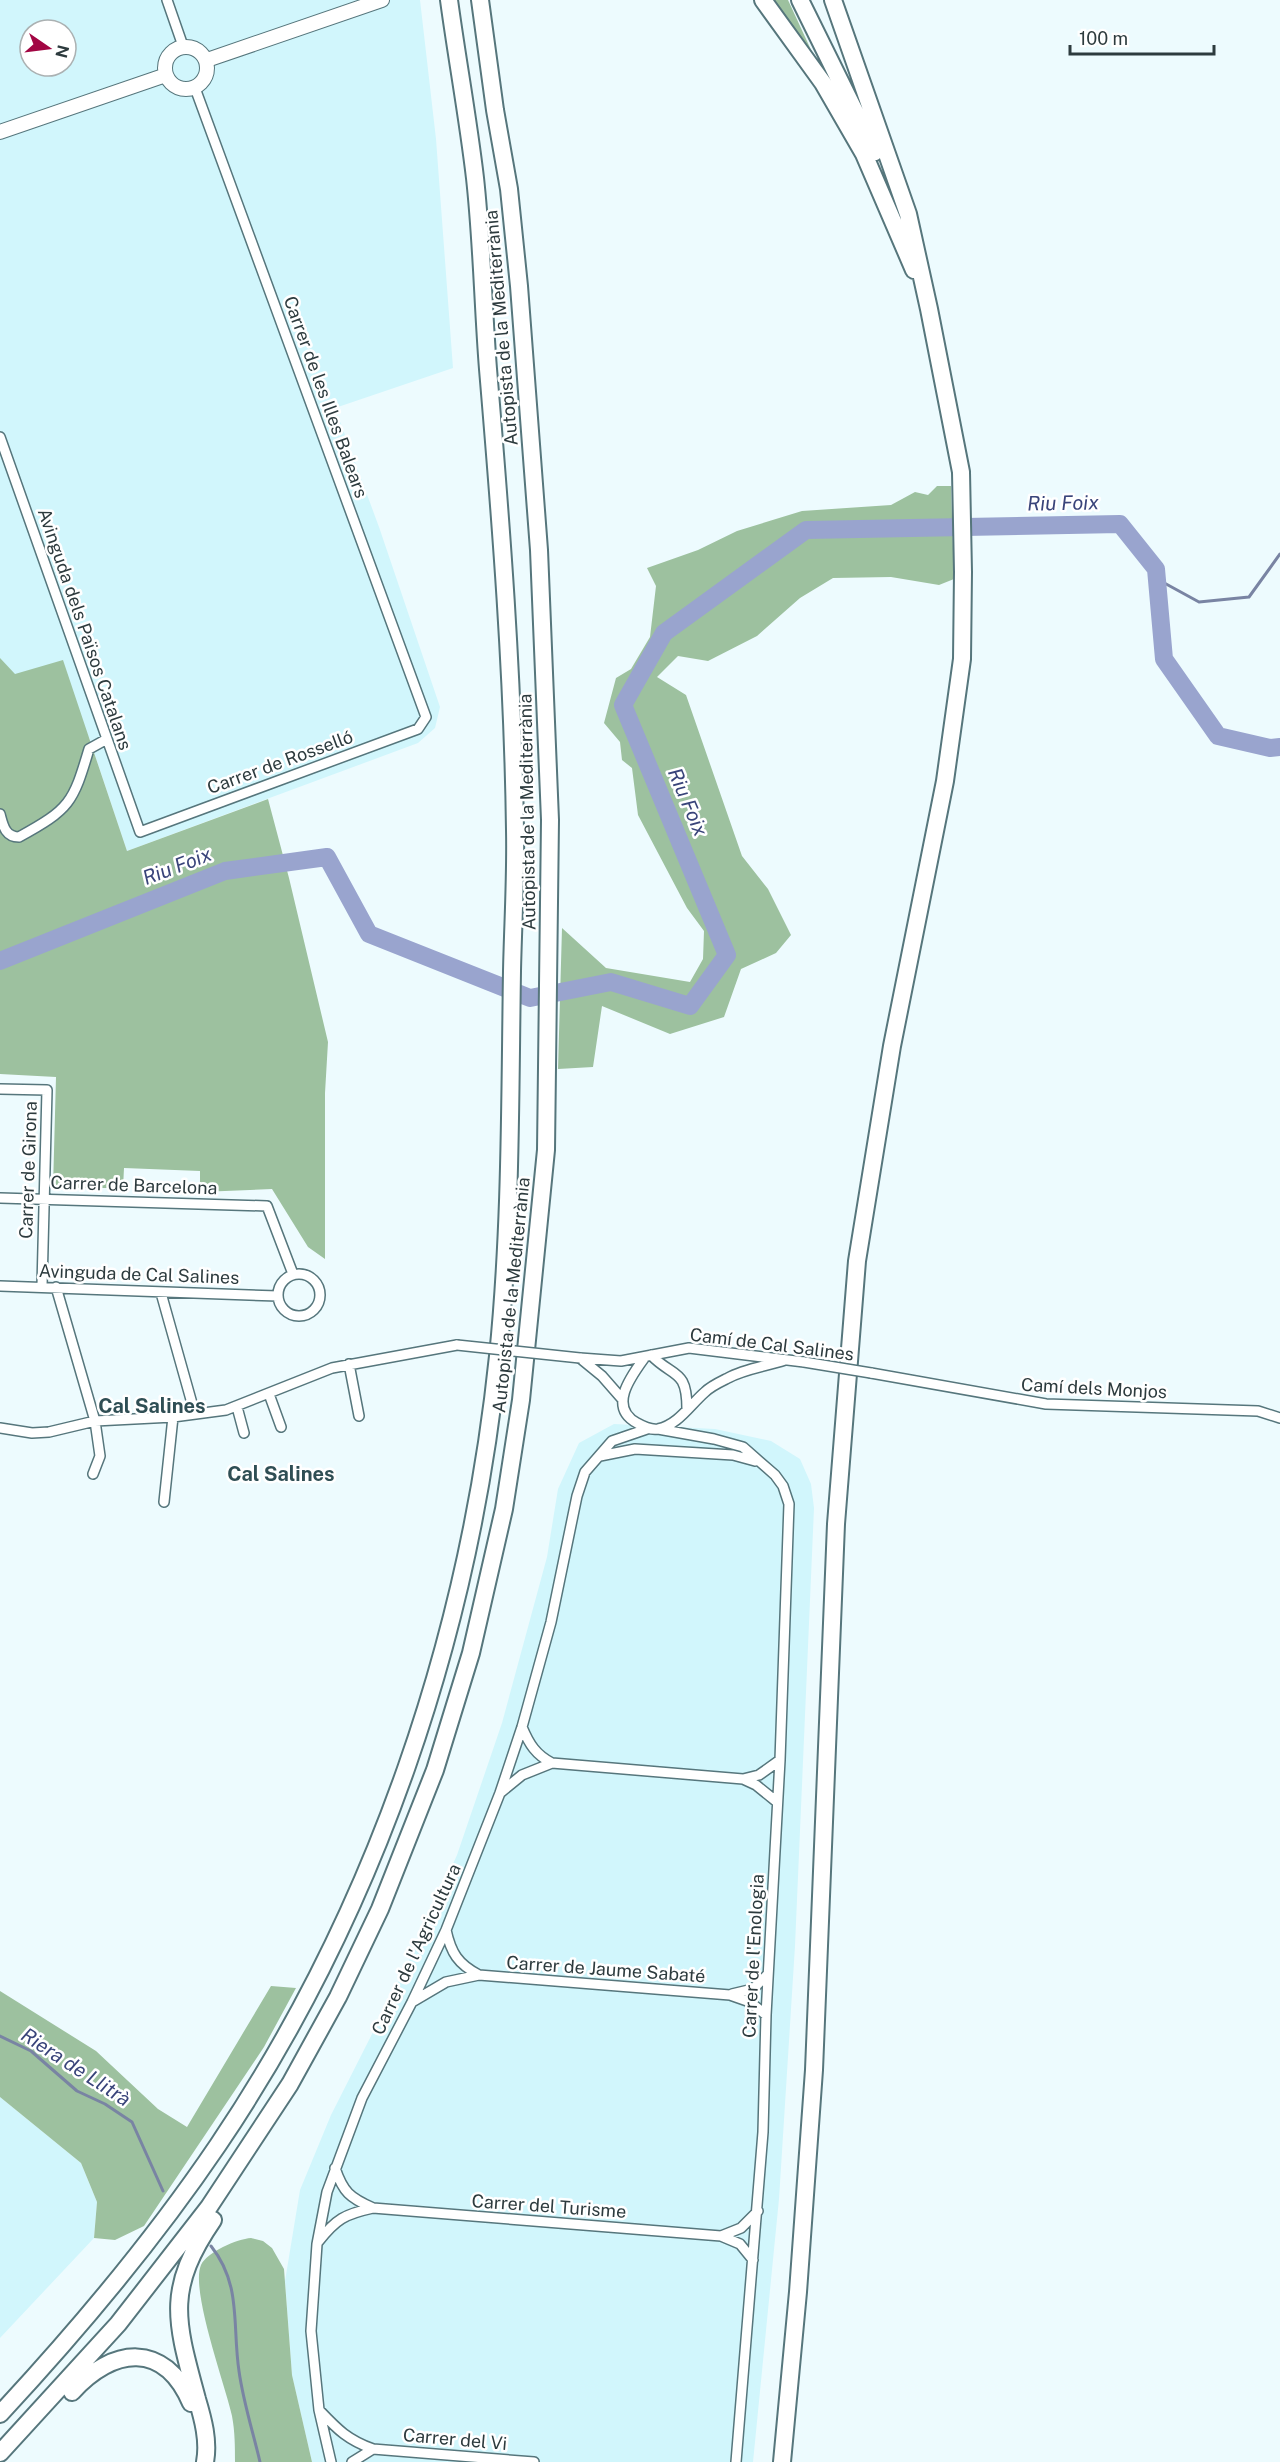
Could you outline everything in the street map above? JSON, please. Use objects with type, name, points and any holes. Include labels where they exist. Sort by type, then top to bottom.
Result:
[{"type":"highway","name":"Autopista de la Mediterrània","points":[[0,2414],[104,2297],[150,2241],[194,2181],[247,2101],[297,2016],[340,1930],[396,1794],[428,1704],[454,1611],[474,1517],[490,1421],[503,1300],[516,832],[503,543],[483,316],[475,182],[449,0]]},
{"type":"highway","name":"Autopista de la Mediterrània","points":[[0,2453],[118,2324],[180,2246],[264,2125],[314,2040],[380,1909],[418,1818],[450,1723],[483,1606],[512,1460],[527,1342],[546,1150],[549,820],[539,550],[519,286],[509,189],[495,110],[480,0]]},
{"type":"highway","points":[[764,0],[823,83],[864,154],[903,248],[926,294]]},
{"type":"highway","points":[[800,0],[875,152],[926,294]]},
{"type":"highway","points":[[782,2462],[798,2292],[813,2070],[836,1524],[848,1347],[857,1261],[870,1175],[892,1046],[945,781],[962,659],[961,472],[908,214],[833,0]]},
{"type":"highway","points":[[205,2462],[207,2443],[204,2424],[179,2319],[179,2296],[184,2273],[193,2250],[275,2129],[314,2040]]},
{"type":"highway","points":[[19,2433],[62,2402],[95,2369],[121,2359],[142,2359],[151,2361],[171,2372],[185,2390],[196,2416],[199,2433],[200,2451],[197,2462]]},
{"type":"street","points":[[167,0],[183,46]]},
{"type":"street","points":[[207,60],[382,0]]},
{"type":"street","points":[[183,46],[193,47],[202,52],[207,60],[208,71],[204,81],[195,88],[184,89],[173,85],[166,75],[165,62],[172,51],[183,46]]},
{"type":"street","points":[[0,132],[166,75]]},
{"type":"street","name":"Carrer de les Illes Balears","points":[[195,88],[426,717]]},
{"type":"street","name":"Avinguda dels Països Catalans","points":[[0,437],[140,832]]},
{"type":"street","name":"Carrer de Rosselló","points":[[140,832],[418,729],[426,717]]},
{"type":"street","points":[[0,814],[6,832],[14,837],[19,837],[49,821],[69,803],[89,748],[107,739]]},
{"type":"street","name":"Carrer de Girona","points":[[0,1089],[47,1090],[42,1286]]},
{"type":"street","name":"Carrer de Barcelona","points":[[0,1198],[267,1206],[293,1274]]},
{"type":"street","points":[[293,1274],[303,1274],[312,1278],[321,1294],[319,1303],[308,1315],[291,1315],[284,1311],[278,1296],[280,1286],[293,1274]]},
{"type":"street","name":"Avinguda de Cal Salines","points":[[0,1286],[278,1296]]},
{"type":"street","points":[[56,1287],[95,1420],[100,1456],[93,1474]]},
{"type":"street","points":[[161,1293],[195,1414]]},
{"type":"street","name":"Camí de Cal Salines","points":[[0,1428],[32,1433],[49,1432],[95,1420],[173,1417],[237,1407],[316,1374],[349,1364],[457,1345],[621,1361],[689,1348],[871,1373]]},
{"type":"street","points":[[687,1409],[687,1395],[678,1374],[648,1356],[624,1387],[625,1411],[632,1420],[647,1429],[658,1429],[671,1424],[687,1409],[707,1390],[731,1376],[785,1360]]},
{"type":"street","points":[[580,1358],[602,1376],[623,1400]]},
{"type":"street","points":[[349,1364],[359,1416]]},
{"type":"street","name":"Camí dels Monjos","points":[[871,1373],[1029,1402],[1258,1412],[1280,1418]]},
{"type":"street","points":[[269,1394],[281,1427]]},
{"type":"street","points":[[237,1407],[244,1433]]},
{"type":"street","points":[[164,1502],[173,1417]]},
{"type":"street","name":"Carrer de l'Agricultura","points":[[331,2462],[319,2410],[310,2331],[317,2244],[334,2168],[362,2098],[446,1930],[500,1793],[522,1727],[550,1622],[577,1496],[585,1472],[612,1441],[647,1429]]},
{"type":"street","name":"Carrer de l'Enologia","points":[[658,1429],[714,1439],[743,1448],[775,1475],[783,1486],[789,1504],[780,1761],[766,2015],[763,2132],[736,2458]]},
{"type":"street","points":[[600,1456],[635,1449],[733,1455],[759,1463]]},
{"type":"street","points":[[522,1727],[533,1750],[552,1763],[743,1779],[759,1775],[780,1761]]},
{"type":"street","points":[[500,1793],[522,1775],[552,1763]]},
{"type":"street","points":[[743,1779],[756,1785],[777,1802]]},
{"type":"street","name":"Carrer de Jaume Sabaté","points":[[446,1930],[450,1948],[456,1960],[479,1976]]},
{"type":"street","name":"Carrer de Jaume Sabaté","points":[[730,1995],[753,1989],[768,1974]]},
{"type":"street","name":"Carrer de Jaume Sabaté","points":[[412,2002],[446,1982],[479,1976],[730,1995],[750,2002],[766,2015]]},
{"type":"street","name":"Carrer del Turisme","points":[[334,2168],[348,2195],[374,2208]]},
{"type":"street","name":"Carrer del Turisme","points":[[317,2244],[337,2220],[351,2213],[374,2208],[722,2236],[740,2244],[753,2260]]},
{"type":"street","points":[[722,2236],[741,2228],[758,2211]]},
{"type":"street","name":"Carrer del Vi","points":[[319,2410],[341,2434],[373,2449],[534,2462]]},
{"type":"street","points":[[352,2462],[373,2449]]},
{"type":"street","points":[[730,2462],[736,2458]]},
{"type":"shaded area","points":[[0,0],[420,0],[436,139],[453,368],[335,408],[379,527],[440,707],[435,728],[418,743],[127,851],[89,737],[0,686]]},
{"type":"shaded area","points":[[614,1424],[715,1429],[771,1441],[800,1459],[811,1484],[814,1508],[795,1946],[779,2199],[753,2462],[312,2462],[292,2375],[285,2281],[300,2190],[331,2115],[407,1965],[457,1855],[502,1723],[547,1557],[558,1489],[579,1443]]},
{"type":"shaded area","points":[[0,2097],[81,2163],[97,2202],[94,2238],[0,2338]]},
{"type":"green space","points":[[771,0],[788,0],[812,52]]},
{"type":"green space","points":[[937,486],[951,486],[954,579],[939,585],[891,577],[833,578],[800,598],[757,636],[708,661],[678,656],[657,677],[686,695],[742,856],[768,889],[791,935],[776,953],[741,969],[724,1017],[670,1034],[602,1006],[593,1067],[558,1069],[562,928],[606,968],[690,982],[703,959],[704,931],[687,908],[638,815],[632,768],[622,760],[620,742],[604,723],[616,678],[631,669],[650,637],[656,586],[647,568],[698,550],[737,531],[802,511],[891,505],[915,492],[928,495]]},
{"type":"green space","points":[[0,658],[15,674],[63,660],[127,851],[268,799],[328,1042],[325,1093],[325,1259],[308,1247],[272,1189],[200,1192],[200,1171],[124,1168],[123,1188],[53,1188],[56,1077],[0,1074]]},
{"type":"green space","points":[[271,1986],[296,1988],[264,2047],[144,2226],[115,2240],[94,2238],[97,2202],[81,2163],[0,2097],[0,1991],[96,2051],[158,2109],[187,2127]]},
{"type":"green space","points":[[251,2238],[263,2241],[272,2248],[284,2269],[292,2375],[312,2462],[235,2462],[232,2416],[204,2316],[199,2277],[201,2265],[209,2255],[231,2244]]},
{"type":"waterway","name":"Riu Foix","points":[[0,961],[225,871],[327,857],[369,934],[530,998],[611,982],[690,1006],[727,955],[623,705],[664,633],[806,530],[1120,524],[1156,569],[1164,659],[1218,736],[1270,748],[1280,747]]},
{"type":"waterway","points":[[1157,579],[1199,602],[1249,597],[1280,554]]},
{"type":"waterway","name":"Riera de Llitrà","points":[[0,2036],[31,2051],[77,2091],[105,2104],[132,2122],[163,2191]]},
{"type":"waterway","name":"Riera de Llitrà","points":[[211,2246],[221,2261],[232,2291],[241,2382],[260,2462]]},
{"type":"district","name":"Cal Salines","points":[[152,1406]]},
{"type":"district","name":"Cal Salines","points":[[281,1474]]}]
